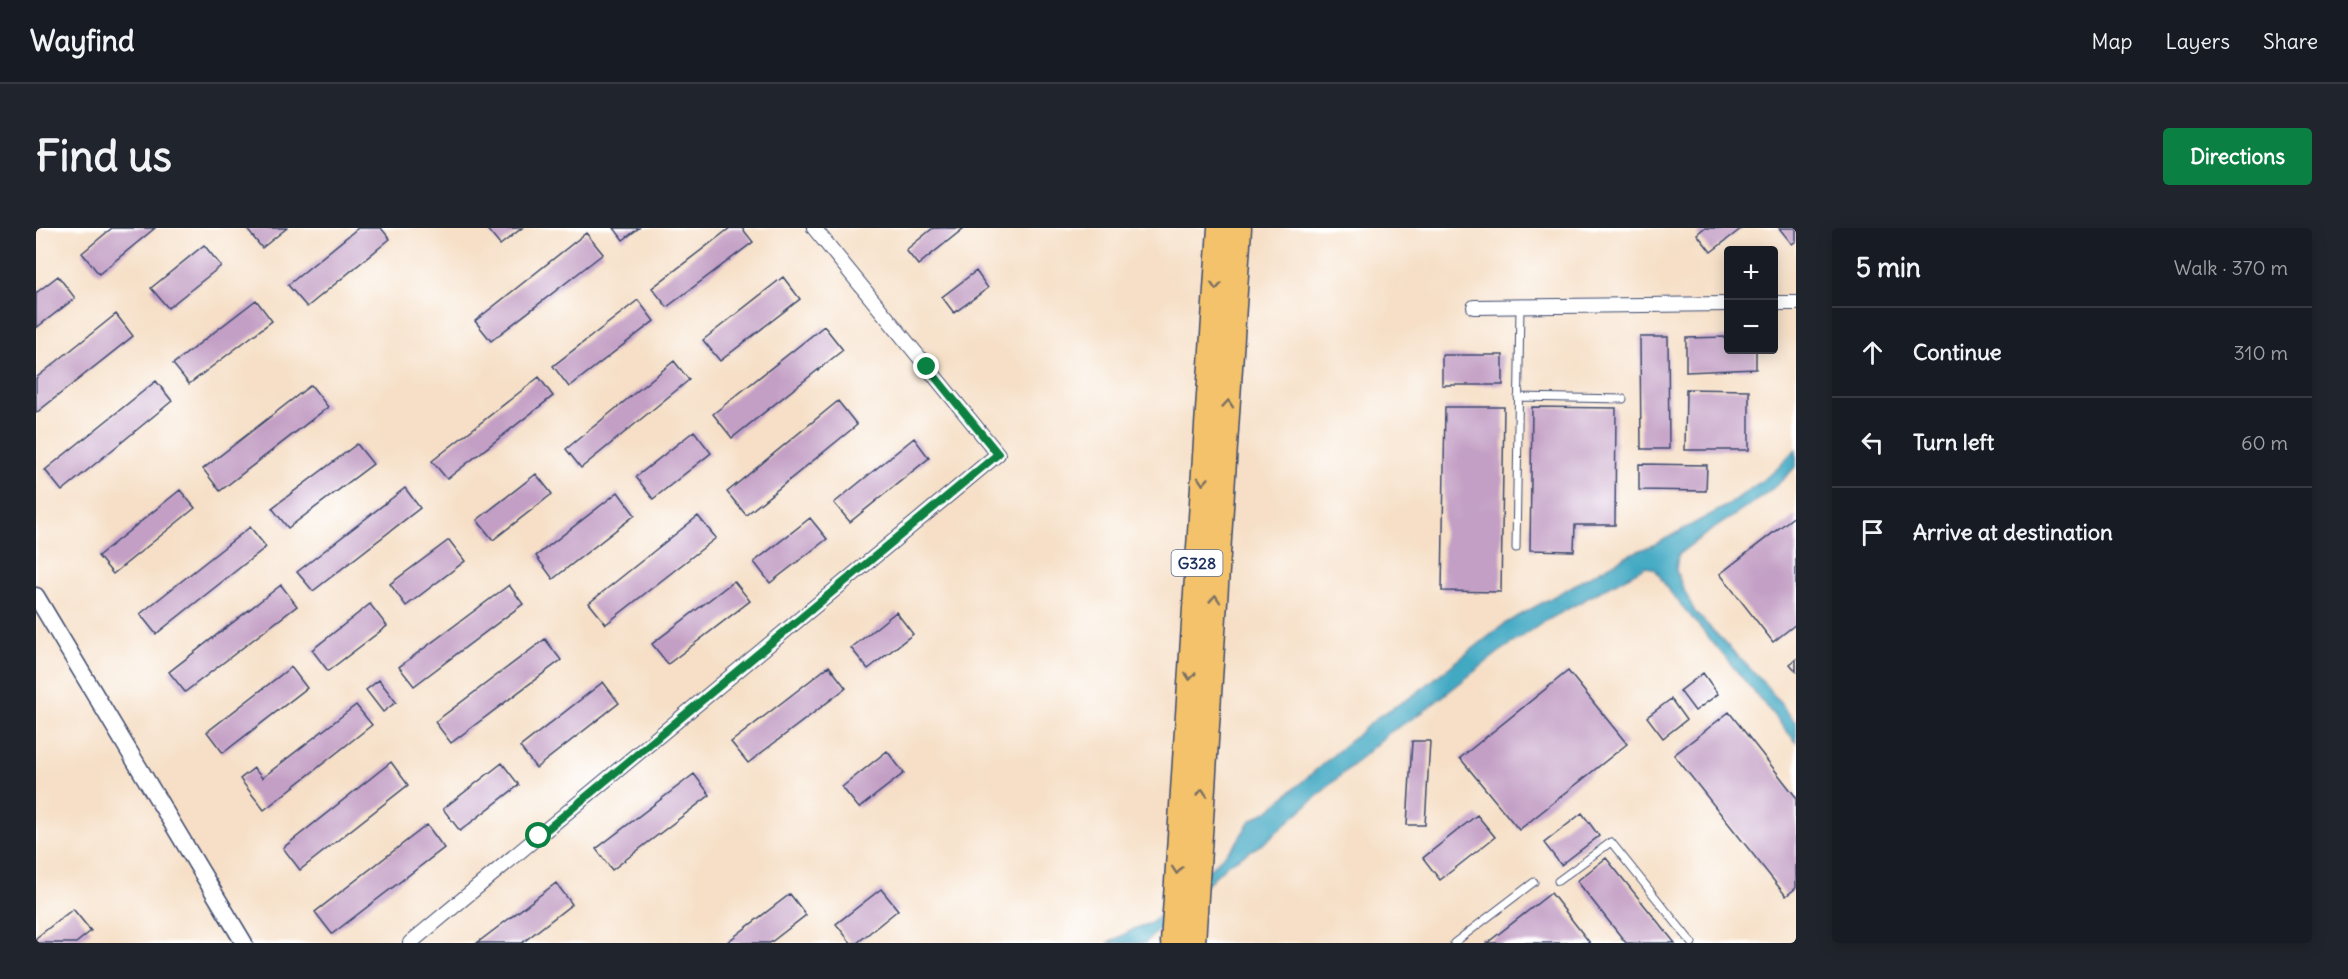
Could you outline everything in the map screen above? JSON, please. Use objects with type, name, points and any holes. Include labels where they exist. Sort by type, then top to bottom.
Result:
[{"type":"highway","name":"G328","points":[[1194,943],[1186,899],[1220,228]]},
{"type":"highway","name":"G328","points":[[1172,933],[1197,873],[1240,228]]},
{"type":"street","points":[[410,943],[998,454],[814,228]]},
{"type":"street","points":[[1778,303],[1796,303]]},
{"type":"street","points":[[1474,307],[1724,304]]},
{"type":"street","points":[[36,596],[244,943]]},
{"type":"lane","points":[[1516,548],[1520,307]]},
{"type":"lane","points":[[1518,397],[1623,399]]},
{"type":"lane","points":[[1558,881],[1611,842],[1692,943]]},
{"type":"lane","points":[[1454,943],[1534,882]]},
{"type":"water","points":[[1796,449],[1796,466],[1769,491],[1678,555],[1676,570],[1695,612],[1764,683],[1796,723],[1796,742],[1667,588],[1656,570],[1646,566],[1544,622],[1498,653],[1423,712],[1390,732],[1264,843],[1228,864],[1145,943],[1108,943],[1151,923],[1235,845],[1250,821],[1269,810],[1379,716],[1411,697],[1506,623],[1628,555],[1658,543],[1728,505],[1775,471]]},
{"type":"building","points":[[112,228],[155,228],[99,274],[82,253]]},
{"type":"building","points":[[246,228],[287,228],[262,248]]},
{"type":"building","points":[[358,228],[381,228],[390,239],[307,307],[288,285]]},
{"type":"building","points":[[486,228],[522,228],[500,245]]},
{"type":"building","points":[[614,228],[639,228],[623,240]]},
{"type":"building","points":[[730,228],[742,228],[753,242],[667,307],[652,288]]},
{"type":"building","points":[[933,228],[964,228],[918,265],[906,250]]},
{"type":"building","points":[[1704,228],[1742,228],[1711,252],[1697,234]]},
{"type":"building","points":[[1779,228],[1796,228],[1796,241],[1792,244]]},
{"type":"building","points":[[586,233],[603,254],[491,341],[475,321]]},
{"type":"building","points":[[204,245],[221,266],[168,308],[151,288]]},
{"type":"building","points":[[976,271],[988,288],[954,313],[942,297]]},
{"type":"building","points":[[58,276],[75,298],[36,328],[36,293]]},
{"type":"building","points":[[783,277],[800,299],[720,361],[703,340]]},
{"type":"building","points":[[256,300],[272,321],[189,384],[173,364]]},
{"type":"building","points":[[638,300],[654,321],[569,387],[553,366]]},
{"type":"building","points":[[116,314],[133,336],[36,413],[36,378]]},
{"type":"building","points":[[824,326],[843,350],[732,438],[713,414]]},
{"type":"building","points":[[1640,337],[1668,337],[1669,449],[1641,449]]},
{"type":"building","points":[[1724,337],[1724,354],[1756,354],[1756,369],[1686,372],[1686,338]]},
{"type":"building","points":[[1442,355],[1503,355],[1503,385],[1442,385]]},
{"type":"building","points":[[674,361],[689,380],[581,468],[566,449]]},
{"type":"building","points":[[539,377],[553,396],[447,479],[432,461]]},
{"type":"building","points":[[156,381],[172,401],[62,491],[45,470]]},
{"type":"building","points":[[311,385],[328,407],[220,491],[203,469]]},
{"type":"building","points":[[1686,389],[1749,390],[1749,450],[1685,450]]},
{"type":"building","points":[[838,401],[857,425],[746,515],[727,492]]},
{"type":"building","points":[[1445,407],[1504,407],[1501,592],[1442,591]]},
{"type":"building","points":[[1532,407],[1616,408],[1615,525],[1575,525],[1574,551],[1530,550]]},
{"type":"building","points":[[694,431],[711,453],[653,499],[636,477]]},
{"type":"building","points":[[914,438],[929,458],[850,522],[834,503]]},
{"type":"building","points":[[357,444],[373,464],[288,528],[272,508]]},
{"type":"building","points":[[1639,464],[1707,465],[1706,491],[1639,490]]},
{"type":"building","points":[[536,474],[552,494],[493,540],[477,520]]},
{"type":"building","points":[[405,488],[420,508],[313,591],[297,572]]},
{"type":"building","points":[[180,490],[195,508],[113,574],[98,556]]},
{"type":"building","points":[[618,492],[635,515],[553,579],[536,556]]},
{"type":"building","points":[[1796,515],[1796,624],[1773,642],[1720,574]]},
{"type":"building","points":[[698,516],[716,538],[606,624],[589,603]]},
{"type":"building","points":[[810,518],[827,539],[770,583],[754,562]]},
{"type":"building","points":[[250,527],[266,547],[156,634],[140,614]]},
{"type":"building","points":[[449,540],[465,561],[406,606],[390,584]]},
{"type":"building","points":[[734,581],[750,601],[668,664],[652,644]]},
{"type":"building","points":[[281,585],[297,606],[185,692],[169,672]]},
{"type":"building","points":[[509,585],[523,604],[414,686],[399,667]]},
{"type":"building","points":[[370,604],[387,626],[328,671],[312,650]]},
{"type":"building","points":[[896,612],[913,634],[868,669],[851,648]]},
{"type":"building","points":[[545,639],[561,660],[451,743],[435,722]]},
{"type":"building","points":[[1796,659],[1796,671],[1790,664]]},
{"type":"building","points":[[829,666],[846,688],[748,763],[731,742]]},
{"type":"building","points":[[291,667],[307,688],[223,753],[207,732]]},
{"type":"building","points":[[1568,671],[1627,744],[1519,830],[1460,758]]},
{"type":"building","points":[[1703,673],[1718,694],[1695,711],[1680,691]]},
{"type":"building","points":[[379,680],[396,702],[383,712],[366,690]]},
{"type":"building","points":[[603,682],[619,703],[536,768],[520,747]]},
{"type":"building","points":[[1671,699],[1686,720],[1663,738],[1647,717]]},
{"type":"building","points":[[356,705],[372,725],[264,810],[240,779],[254,768],[262,778]]},
{"type":"building","points":[[1729,712],[1796,797],[1796,888],[1786,896],[1674,755]]},
{"type":"building","points":[[1412,741],[1430,741],[1425,825],[1407,825]]},
{"type":"building","points":[[887,751],[904,773],[859,808],[842,787]]},
{"type":"building","points":[[391,762],[408,785],[300,870],[283,848]]},
{"type":"building","points":[[502,763],[519,785],[460,831],[443,809]]},
{"type":"building","points":[[694,774],[710,795],[612,870],[596,849]]},
{"type":"building","points":[[1582,813],[1599,836],[1561,865],[1544,843]]},
{"type":"building","points":[[1477,815],[1495,837],[1440,880],[1423,858]]},
{"type":"building","points":[[427,825],[444,848],[332,934],[315,912]]},
{"type":"building","points":[[1606,858],[1675,943],[1626,943],[1577,881]]},
{"type":"building","points":[[556,883],[572,904],[522,943],[477,943]]},
{"type":"building","points":[[881,889],[898,910],[857,943],[851,943],[836,924]]},
{"type":"building","points":[[1551,893],[1590,943],[1487,943]]},
{"type":"building","points":[[790,894],[806,915],[770,943],[726,943]]},
{"type":"building","points":[[73,909],[91,931],[76,943],[36,943],[36,938]]},
{"type":"route","points":[[539,836],[998,454],[927,367]]}]
